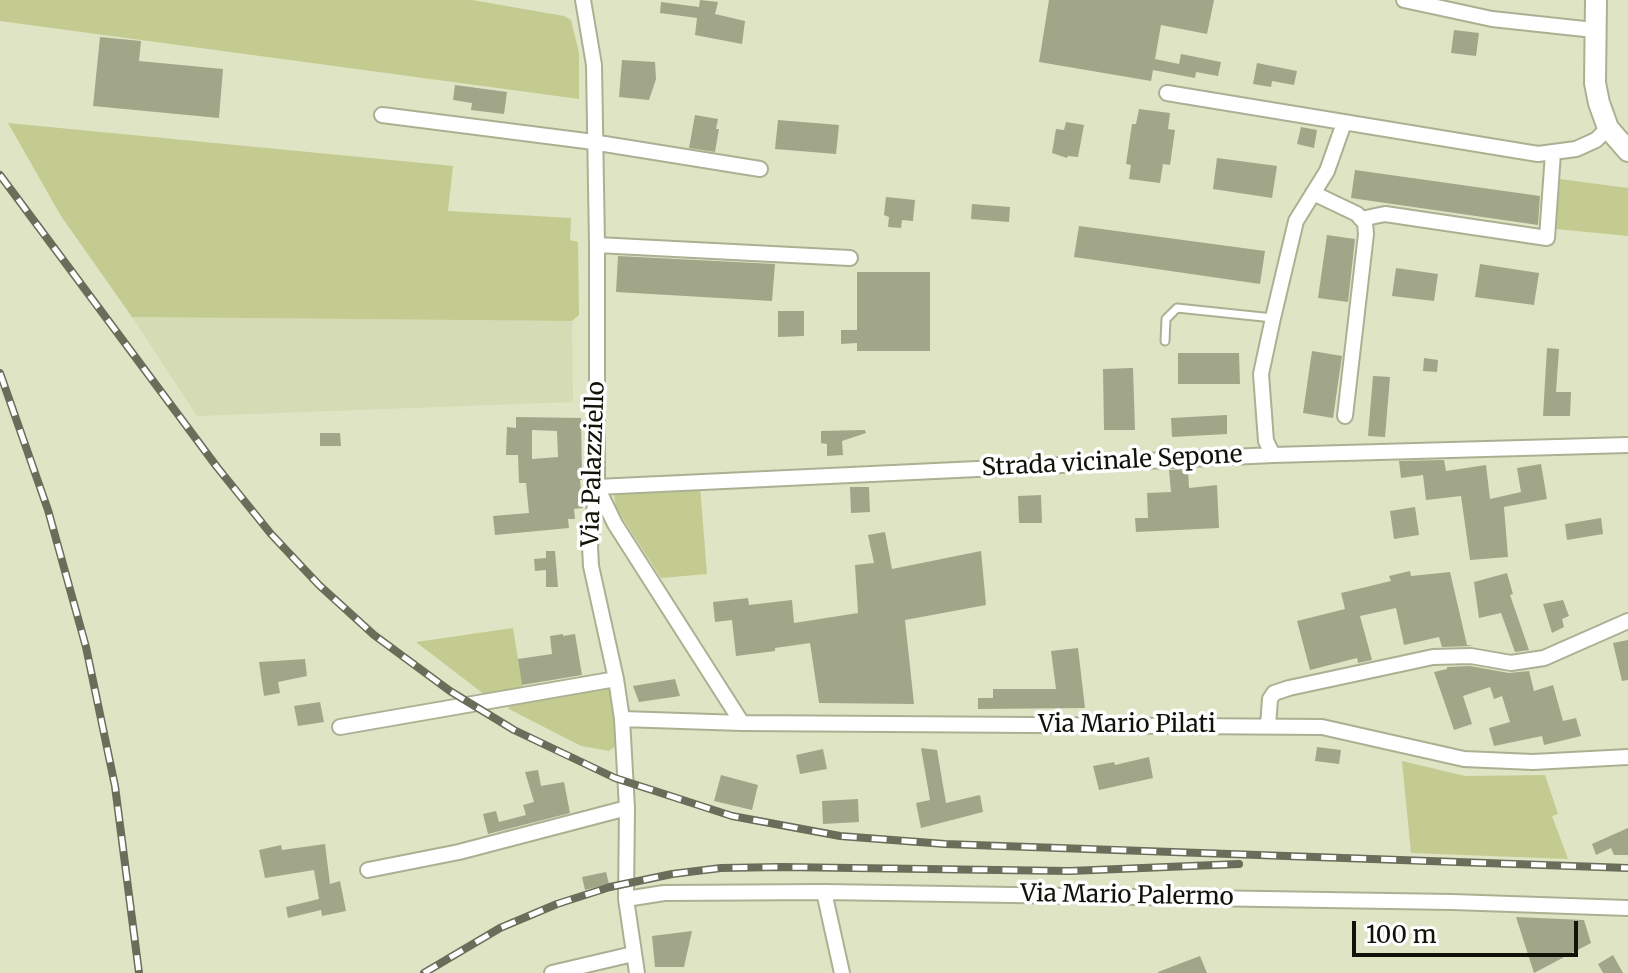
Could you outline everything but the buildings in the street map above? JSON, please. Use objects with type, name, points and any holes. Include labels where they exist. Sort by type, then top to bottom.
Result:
[{"type":"street","name":"Via Palazziello","points":[[583,0],[594,65],[597,245],[597,487],[590,546],[591,566],[622,719],[627,808],[626,899],[637,973]]},
{"type":"street","points":[[1404,0],[1492,19],[1594,30]]},
{"type":"street","points":[[1596,0],[1595,83],[1608,128],[1628,151]]},
{"type":"street","points":[[1167,93],[1538,154],[1576,149],[1596,140],[1608,128]]},
{"type":"street","points":[[382,115],[594,142],[760,169]]},
{"type":"street","points":[[1273,455],[1266,441],[1261,374],[1296,221],[1327,171],[1344,123]]},
{"type":"street","points":[[1361,219],[1385,214],[1547,238],[1553,153]]},
{"type":"street","points":[[1313,193],[1365,223],[1345,416]]},
{"type":"street","points":[[597,245],[850,258]]},
{"type":"street","name":"Strada vicinale Sepone","points":[[597,487],[1273,455],[1628,445]]},
{"type":"street","points":[[597,487],[615,524],[742,723]]},
{"type":"street","points":[[1268,726],[1270,699],[1274,693],[1289,688],[1433,657],[1471,656],[1511,663],[1544,658],[1628,621]]},
{"type":"street","points":[[340,727],[616,679]]},
{"type":"street","name":"Via Mario Pilati","points":[[622,719],[742,723],[1322,727],[1464,759],[1533,762],[1628,757]]},
{"type":"street","points":[[368,870],[459,852],[627,808]]},
{"type":"street","points":[[824,892],[842,973]]},
{"type":"street","name":"Via Mario Palermo","points":[[626,899],[664,893],[824,892],[1452,902],[1628,908]]},
{"type":"street","points":[[552,973],[633,954]]},
{"type":"lane","points":[[1165,341],[1166,319],[1177,308],[1273,318]]},
{"type":"shaded area","points":[[0,0],[472,0],[564,16],[571,20],[579,53],[579,99],[0,21]]},
{"type":"shaded area","points":[[8,123],[453,166],[448,211],[571,218],[570,240],[578,242],[579,315],[572,321],[132,317],[61,216]]},
{"type":"shaded area","points":[[1560,179],[1628,188],[1628,236],[1556,229]]},
{"type":"shaded area","points":[[132,317],[572,321],[573,402],[197,416]]},
{"type":"shaded area","points":[[700,486],[707,574],[661,578],[616,508],[614,494],[619,489]]},
{"type":"shaded area","points":[[513,628],[523,690],[485,695],[416,642]]},
{"type":"shaded area","points":[[609,683],[617,739],[616,746],[609,751],[581,746],[509,709],[508,705]]},
{"type":"shaded area","points":[[1402,761],[1465,776],[1545,775],[1558,814],[1552,816],[1568,859],[1411,853]]},
{"type":"railway","points":[[0,175],[217,467],[271,534],[319,585],[374,635],[450,691],[514,730],[615,778],[732,816],[840,836],[945,844],[1628,868]]},
{"type":"railway","points":[[0,373],[48,510],[86,647],[115,786],[139,973]]},
{"type":"railway","points":[[424,973],[500,928],[557,904],[610,887],[672,874],[721,868],[1070,871],[1239,864]]}]
